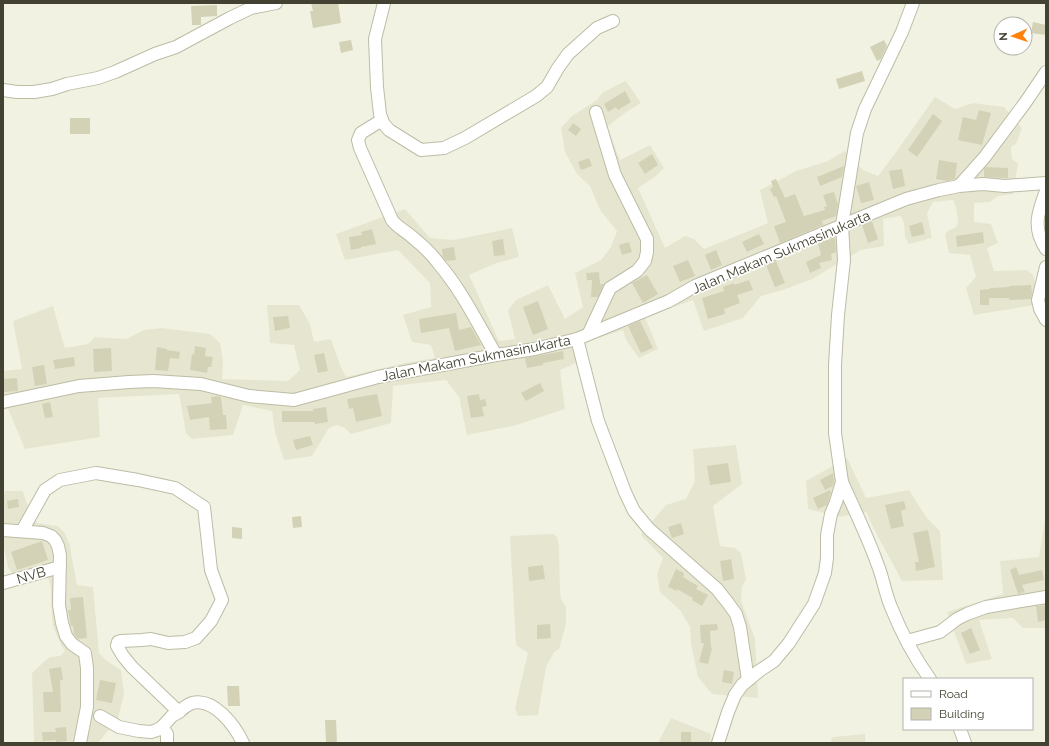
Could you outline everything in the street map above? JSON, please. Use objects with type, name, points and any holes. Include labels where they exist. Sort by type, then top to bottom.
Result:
[{"type":"street","points":[[3,90],[34,92],[98,78],[155,54],[176,47],[251,8],[276,3]]},
{"type":"street","points":[[384,3],[375,39],[380,114],[383,123],[389,130],[421,150],[444,148],[465,138],[536,96],[547,87],[568,54],[597,28],[613,21]]},
{"type":"street","points":[[913,3],[902,32],[865,109],[857,133],[842,225],[844,260],[835,364],[835,433],[842,482],[878,565],[890,606],[907,641],[929,678]]},
{"type":"street","points":[[959,186],[984,158],[1046,72]]},
{"type":"street","points":[[589,333],[610,288],[638,271],[645,261],[648,246],[647,239],[615,174],[596,112]]},
{"type":"street","points":[[382,120],[361,133],[358,140],[360,148],[392,220],[439,263],[458,290],[496,355]]},
{"type":"street","name":"Jalan Makam Sukmasinukarta","points":[[3,402],[79,386],[153,381],[201,384],[249,396],[294,400],[378,377],[535,349],[577,339],[669,301],[695,286],[906,198],[959,186],[983,184],[1005,186],[1046,183]]},
{"type":"street","points":[[1046,191],[1041,203],[1037,224],[1038,233],[1046,249]]},
{"type":"street","points":[[1046,267],[1038,300],[1040,309],[1046,320]]},
{"type":"street","points":[[577,339],[598,421],[634,511],[649,529],[717,588],[736,614],[740,628],[748,680]]},
{"type":"street","points":[[22,531],[44,490],[60,480],[96,473],[175,488],[204,507],[211,570],[222,600],[211,621],[196,638],[185,642],[168,643],[151,639],[121,641],[118,642],[117,646],[132,667],[179,712]]},
{"type":"street","points":[[718,743],[735,695],[748,680],[774,661],[789,643],[814,604],[825,573],[827,558],[827,535],[831,514],[842,482]]},
{"type":"street","points":[[3,530],[43,533],[51,536],[58,546],[60,555],[59,606],[62,623],[66,636],[69,640],[76,648],[85,653],[87,668],[87,707],[80,743]]},
{"type":"street","name":"NVB","points":[[3,583],[60,567]]},
{"type":"street","points":[[907,641],[940,632],[957,619],[986,607],[1046,597]]},
{"type":"street","points":[[100,716],[119,727],[151,732],[162,727],[172,716],[186,706],[193,703],[205,703],[216,708],[226,718],[239,734],[243,743]]},
{"type":"street","points":[[162,727],[167,734],[167,743]]},
{"type":"street","points":[[960,730],[965,743]]},
{"type":"shaded area","points":[[627,80],[626,81],[641,103],[626,112],[607,127],[620,160],[650,145],[664,168],[656,176],[638,188],[665,248],[685,236],[694,239],[704,249],[768,223],[760,190],[796,171],[828,161],[845,151],[863,170],[878,176],[935,97],[955,109],[973,103],[1004,107],[1022,128],[1016,144],[1012,146],[1011,150],[1012,159],[1018,164],[1013,194],[998,196],[990,202],[974,203],[974,222],[991,224],[998,243],[987,248],[994,271],[1027,270],[1033,275],[1041,304],[974,315],[966,288],[976,277],[970,255],[949,253],[945,234],[956,227],[958,223],[956,207],[953,200],[933,202],[927,213],[932,238],[909,244],[905,237],[904,223],[901,216],[883,219],[884,246],[861,250],[812,279],[783,290],[761,296],[743,318],[704,331],[693,300],[645,317],[658,349],[639,358],[626,340],[623,330],[580,344],[587,358],[560,370],[565,409],[513,426],[467,435],[459,397],[446,380],[393,386],[391,423],[351,434],[345,428],[337,425],[329,428],[312,456],[284,460],[275,432],[272,411],[243,405],[233,435],[192,439],[186,433],[179,394],[98,398],[100,437],[25,449],[8,409],[3,410],[3,371],[22,369],[13,321],[53,306],[65,348],[88,344],[95,337],[126,339],[144,330],[162,328],[210,334],[220,343],[223,361],[222,379],[288,381],[300,370],[294,345],[270,343],[267,305],[299,305],[310,324],[314,342],[331,339],[346,377],[405,363],[435,358],[431,345],[412,342],[403,315],[431,307],[430,283],[398,250],[345,260],[336,234],[405,209],[430,238],[454,240],[512,228],[519,257],[494,264],[469,275],[499,341],[515,339],[508,310],[516,300],[548,285],[565,319],[583,307],[575,273],[601,260],[611,247],[617,231],[600,210],[590,186],[577,174],[565,152],[561,128],[572,116],[597,100],[602,93]]},
{"type":"shaded area","points":[[736,445],[742,484],[713,506],[720,546],[735,548],[741,553],[746,579],[742,587],[741,601],[755,639],[758,698],[712,694],[698,677],[691,644],[690,627],[680,610],[660,592],[657,574],[663,558],[641,535],[666,505],[686,499],[695,481],[693,449]]},
{"type":"shaded area","points":[[847,458],[866,498],[909,490],[926,517],[940,531],[943,580],[902,581],[866,512],[839,517],[808,509],[806,481]]},
{"type":"shaded area","points":[[5,491],[23,491],[26,501],[37,523],[57,526],[64,532],[70,545],[77,585],[93,587],[99,653],[107,661],[121,670],[124,694],[118,718],[98,743],[34,743],[32,673],[47,659],[60,656],[65,651],[53,626],[51,589],[48,576],[19,584],[8,567],[3,544],[3,500]]},
{"type":"shaded area","points":[[1046,519],[1046,628],[1023,628],[1013,618],[979,620],[992,659],[966,664],[947,612],[1003,594],[1000,561],[1039,557]]},
{"type":"shaded area","points":[[553,534],[557,537],[559,546],[560,591],[561,599],[566,607],[566,624],[559,649],[554,652],[546,667],[538,715],[518,716],[515,708],[528,653],[516,645],[510,536]]},
{"type":"shaded area","points":[[671,718],[711,734],[710,743],[658,743]]},
{"type":"shaded area","points":[[865,734],[865,743],[831,743],[832,737]]},
{"type":"building","points":[[311,3],[338,3],[341,23],[313,28],[310,11],[313,11]]},
{"type":"building","points":[[217,5],[217,16],[201,17],[201,25],[192,25],[191,6]]},
{"type":"building","points":[[1033,22],[1046,25],[1046,35],[1033,33]]},
{"type":"building","points":[[351,40],[353,50],[341,53],[339,42]]},
{"type":"building","points":[[884,40],[887,46],[881,59],[877,61],[870,47]]},
{"type":"building","points":[[862,71],[865,81],[839,89],[836,79]]},
{"type":"building","points":[[625,91],[631,102],[618,110],[616,107],[608,112],[604,104]]},
{"type":"building","points":[[979,110],[991,113],[982,145],[958,140],[963,117],[976,120]]},
{"type":"building","points":[[933,114],[942,121],[917,157],[908,150]]},
{"type":"building","points":[[70,118],[90,118],[90,134],[70,134]]},
{"type":"building","points":[[573,123],[581,129],[576,136],[568,130]]},
{"type":"building","points":[[652,154],[658,165],[645,174],[638,163]]},
{"type":"building","points":[[589,158],[592,166],[581,170],[578,162]]},
{"type":"building","points":[[939,160],[957,163],[955,179],[947,181],[936,179]]},
{"type":"building","points":[[844,166],[842,177],[820,186],[817,177]]},
{"type":"building","points":[[986,167],[1008,168],[1008,178],[984,177],[984,169]]},
{"type":"building","points":[[902,169],[905,186],[893,189],[889,171]]},
{"type":"building","points":[[776,179],[785,198],[795,194],[804,216],[825,210],[824,207],[827,206],[823,195],[834,192],[838,205],[836,216],[822,221],[823,225],[780,243],[774,226],[786,222],[776,196],[774,197],[770,189],[773,187],[771,181]]},
{"type":"building","points":[[869,182],[874,200],[861,203],[856,186]]},
{"type":"building","points":[[872,221],[878,239],[868,243],[862,225]]},
{"type":"building","points":[[922,222],[925,234],[912,237],[909,226]]},
{"type":"building","points":[[372,229],[376,244],[351,250],[349,237],[362,235],[361,232]]},
{"type":"building","points":[[983,232],[984,243],[957,247],[956,236]]},
{"type":"building","points":[[759,234],[764,244],[747,252],[742,242]]},
{"type":"building","points":[[835,237],[836,252],[831,254],[832,260],[819,263],[821,268],[810,273],[806,262],[821,255],[818,243]]},
{"type":"building","points":[[503,239],[505,255],[494,256],[492,241]]},
{"type":"building","points":[[629,242],[632,252],[622,255],[619,245]]},
{"type":"building","points":[[454,247],[456,260],[446,261],[443,257],[442,249]]},
{"type":"building","points":[[716,250],[722,265],[711,270],[705,255]]},
{"type":"building","points":[[688,260],[695,276],[680,282],[673,266]]},
{"type":"building","points":[[776,261],[785,283],[775,287],[766,265]]},
{"type":"building","points":[[599,272],[600,284],[604,284],[598,297],[591,297],[592,280],[587,280],[586,273]]},
{"type":"building","points":[[647,275],[658,294],[643,303],[632,283]]},
{"type":"building","points":[[749,280],[753,290],[737,295],[740,303],[724,309],[725,314],[708,319],[702,298],[724,291],[723,287]]},
{"type":"building","points":[[1031,285],[1031,299],[1009,300],[1009,298],[989,298],[989,305],[980,305],[980,290]]},
{"type":"building","points":[[538,301],[548,329],[533,335],[523,307]]},
{"type":"building","points":[[456,313],[459,330],[471,327],[481,345],[455,351],[449,328],[421,333],[419,319]]},
{"type":"building","points":[[288,316],[290,328],[275,331],[273,317]]},
{"type":"building","points":[[640,321],[653,348],[641,353],[628,326]]},
{"type":"building","points":[[195,346],[206,348],[205,356],[213,357],[211,367],[208,367],[207,373],[190,370],[192,354],[194,355]]},
{"type":"building","points":[[157,347],[180,352],[179,359],[170,358],[168,371],[155,370]]},
{"type":"building","points":[[111,348],[112,371],[94,372],[93,349]]},
{"type":"building","points":[[563,351],[564,359],[527,368],[525,358]]},
{"type":"building","points":[[324,353],[328,371],[318,373],[314,355]]},
{"type":"building","points":[[74,357],[75,366],[55,369],[53,360]]},
{"type":"building","points":[[44,365],[47,384],[35,386],[32,367]]},
{"type":"building","points":[[17,378],[18,391],[4,392],[3,379]]},
{"type":"building","points":[[540,383],[544,391],[526,401],[521,393]]},
{"type":"building","points":[[377,394],[382,416],[356,422],[353,408],[349,409],[347,399]]},
{"type":"building","points":[[479,394],[480,400],[485,399],[487,406],[482,407],[484,416],[471,418],[467,396]]},
{"type":"building","points":[[211,397],[221,397],[223,415],[226,415],[227,429],[210,430],[209,417],[190,420],[187,406],[212,403]]},
{"type":"building","points":[[50,402],[53,417],[45,418],[42,404]]},
{"type":"building","points":[[326,407],[328,422],[315,424],[315,422],[282,422],[282,411],[313,411],[313,409]]},
{"type":"building","points":[[310,436],[313,445],[296,450],[293,440]]},
{"type":"building","points":[[728,463],[731,482],[710,485],[707,466]]},
{"type":"building","points":[[833,473],[833,486],[825,490],[820,480]]},
{"type":"building","points":[[830,490],[831,492],[827,505],[818,509],[813,498]]},
{"type":"building","points":[[18,499],[19,507],[8,509],[7,501]]},
{"type":"building","points":[[904,501],[906,509],[901,511],[904,526],[891,529],[885,505]]},
{"type":"building","points":[[301,516],[302,527],[293,528],[292,517]]},
{"type":"building","points":[[681,523],[684,534],[672,538],[668,527]]},
{"type":"building","points":[[232,527],[242,528],[242,539],[232,538]]},
{"type":"building","points":[[928,530],[935,567],[916,571],[915,562],[919,562],[913,533]]},
{"type":"building","points":[[42,541],[48,560],[17,570],[11,552]]},
{"type":"building","points":[[731,559],[734,579],[723,581],[720,561]]},
{"type":"building","points":[[543,565],[545,579],[529,581],[528,567]]},
{"type":"building","points":[[1016,567],[1019,575],[1042,570],[1044,580],[1022,585],[1025,592],[1018,594],[1010,570]]},
{"type":"building","points":[[676,569],[684,573],[683,577],[698,586],[696,589],[708,595],[702,606],[692,600],[693,598],[677,589],[677,591],[668,587]]},
{"type":"building","points":[[83,597],[87,638],[78,639],[74,634],[73,626],[71,626],[68,610],[71,610],[70,598]]},
{"type":"building","points":[[1046,605],[1046,620],[1038,622],[1036,606]]},
{"type":"building","points":[[550,624],[551,638],[537,639],[537,625]]},
{"type":"building","points":[[717,624],[718,630],[710,631],[712,648],[708,664],[699,662],[704,643],[701,643],[700,625]]},
{"type":"building","points":[[971,628],[980,650],[970,654],[961,633]]},
{"type":"building","points":[[61,667],[63,680],[60,680],[61,712],[44,712],[43,692],[53,692],[49,669]]},
{"type":"building","points":[[724,670],[734,672],[732,684],[722,682]]},
{"type":"building","points":[[100,680],[116,683],[112,703],[96,700]]},
{"type":"building","points":[[227,686],[239,686],[240,706],[228,706]]},
{"type":"building","points":[[325,720],[336,720],[337,743],[326,743]]},
{"type":"building","points":[[66,727],[67,741],[43,741],[42,732],[56,732],[55,728]]},
{"type":"building","points":[[681,732],[691,732],[691,743],[681,743]]}]
